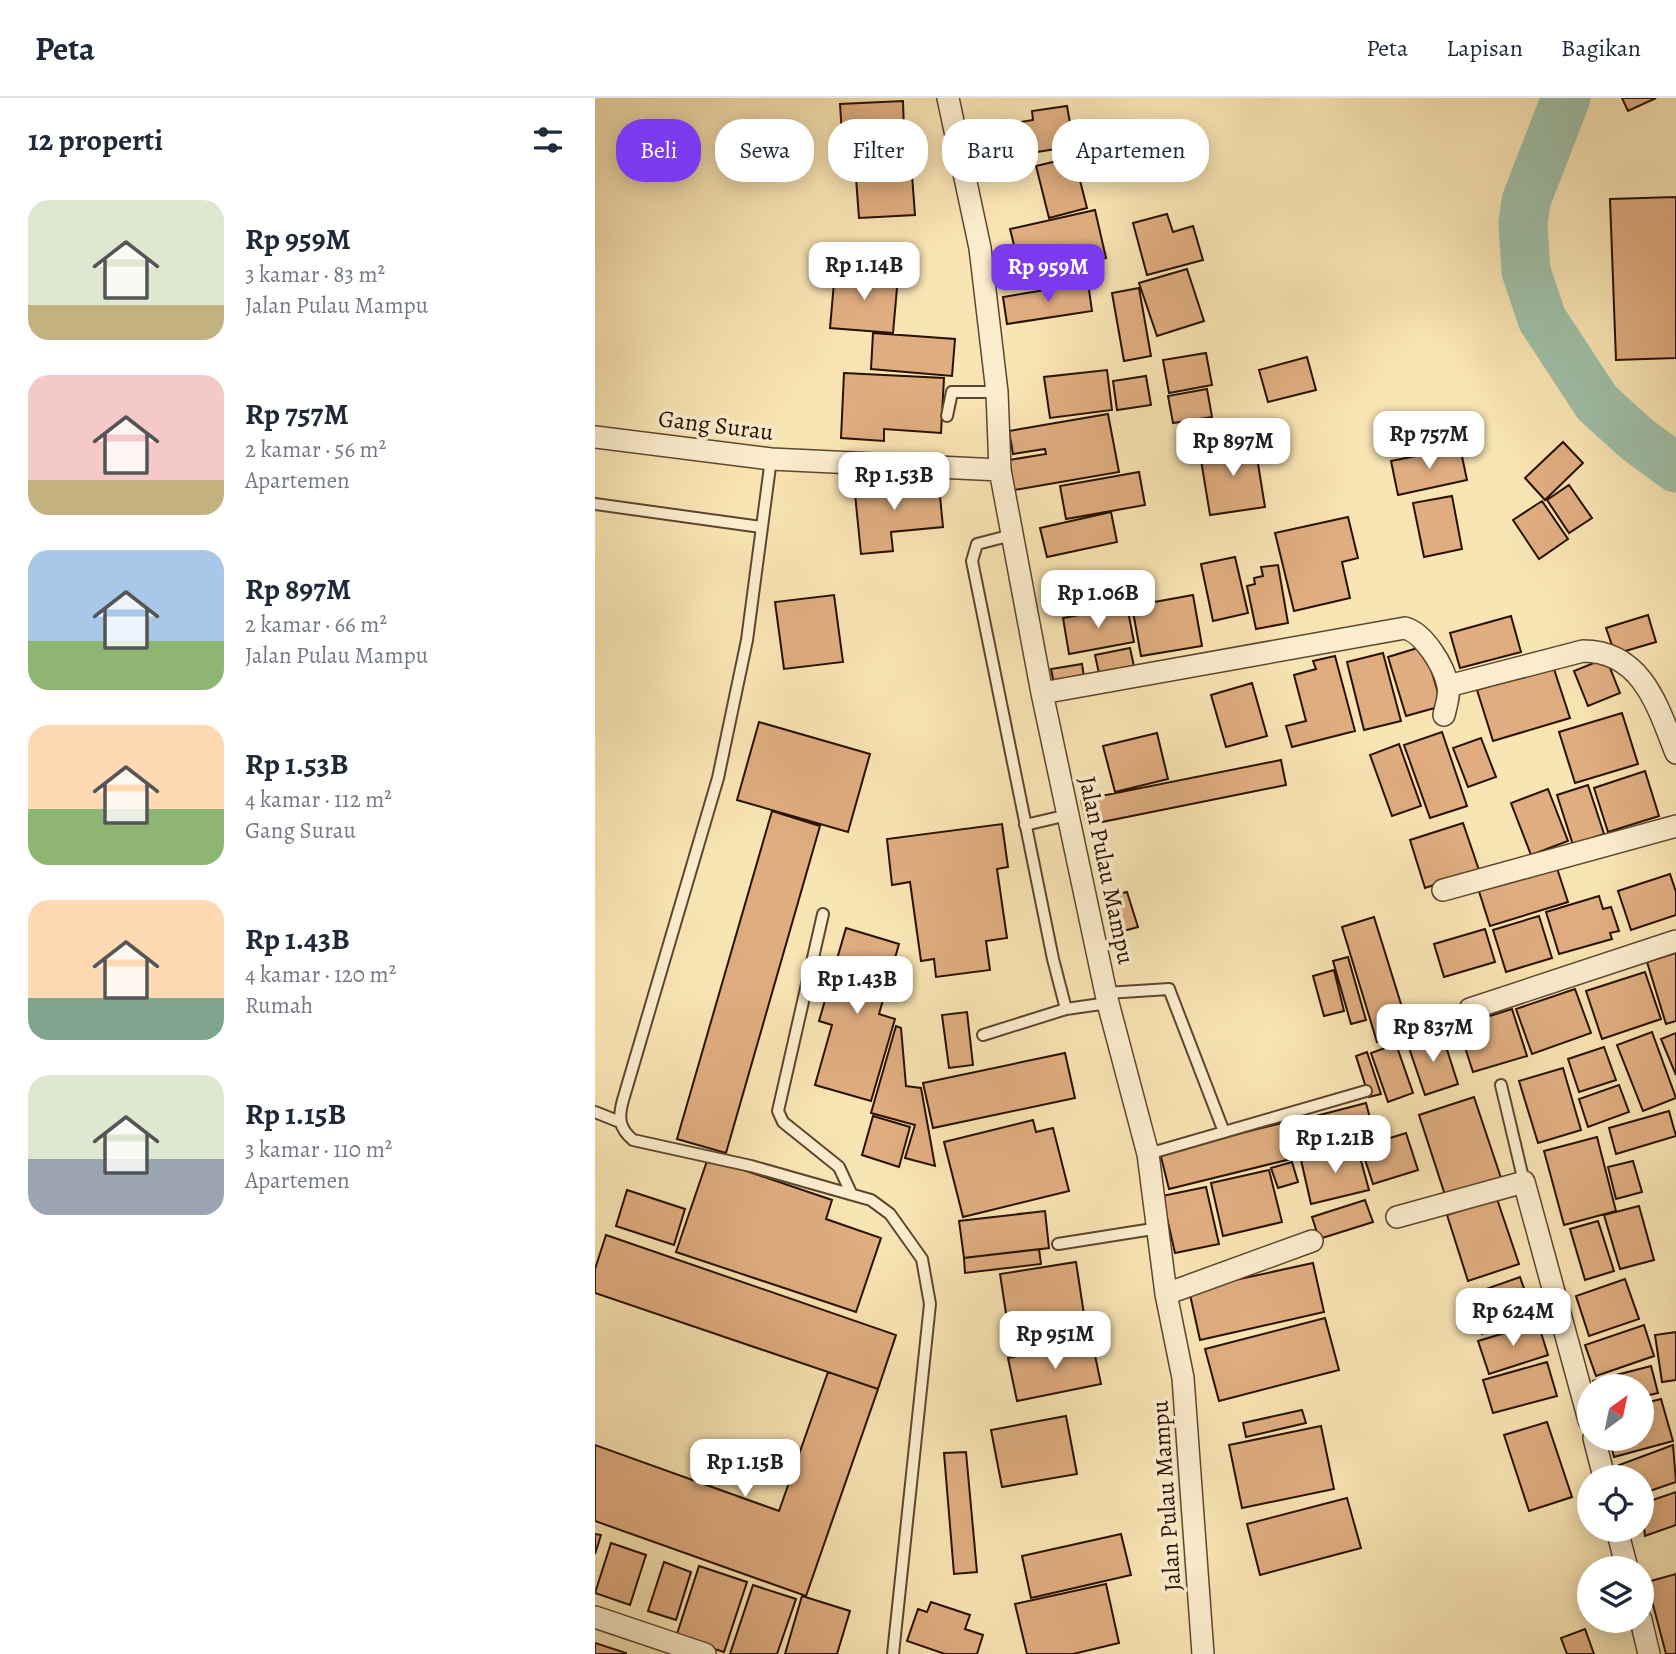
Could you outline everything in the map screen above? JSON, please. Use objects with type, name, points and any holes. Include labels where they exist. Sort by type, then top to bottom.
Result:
[{"type":"street","name":"Jalan Pulau Mampu","points":[[948,98],[980,248],[997,392],[1000,470],[1012,535],[1042,693],[1107,998],[1148,1154],[1165,1294],[1183,1378],[1203,1654]]},
{"type":"street","name":"Gang Surau","points":[[595,437],[771,459],[1000,470]]},
{"type":"street","points":[[1042,693],[1392,628],[1416,631],[1425,640],[1448,687],[1444,715]]},
{"type":"street","points":[[1448,687],[1583,651],[1600,651],[1633,667],[1653,697],[1676,753]]},
{"type":"street","points":[[1443,890],[1676,826]]},
{"type":"street","points":[[1470,1009],[1676,940]]},
{"type":"street","points":[[1397,1217],[1524,1182],[1577,1376]]},
{"type":"street","points":[[1165,1294],[1312,1241]]},
{"type":"street","points":[[595,1617],[705,1654]]},
{"type":"street","points":[[1644,1633],[1649,1654]]},
{"type":"lane","points":[[947,416],[952,392],[997,392]]},
{"type":"lane","points":[[771,459],[747,640],[718,778],[623,1100],[620,1122],[622,1131],[633,1140],[751,1166],[871,1200],[903,1230],[922,1259],[930,1304],[893,1654]]},
{"type":"lane","points":[[595,503],[761,527]]},
{"type":"lane","points":[[1012,535],[977,544],[972,561],[1025,824],[1066,1009]]},
{"type":"lane","points":[[1025,824],[1068,815]]},
{"type":"lane","points":[[823,914],[778,1111],[783,1122],[839,1167],[851,1193]]},
{"type":"lane","points":[[982,1035],[1107,998],[1169,989],[1224,1132]]},
{"type":"lane","points":[[1501,1085],[1524,1182]]},
{"type":"lane","points":[[1148,1154],[1366,1091]]},
{"type":"lane","points":[[595,1112],[620,1122]]},
{"type":"lane","points":[[1058,1244],[1159,1228]]},
{"type":"building","points":[[1622,98],[1656,98],[1628,111]]},
{"type":"building","points":[[903,101],[904,119],[841,119],[840,104]]},
{"type":"building","points":[[1067,106],[1069,119],[1052,119],[1052,150],[1038,152],[1038,119],[1033,119],[1032,111]]},
{"type":"building","points":[[1052,162],[1052,182],[1080,182],[1087,208],[1049,218],[1038,166]]},
{"type":"building","points":[[856,182],[913,182],[915,215],[859,218]]},
{"type":"building","points":[[1676,197],[1676,358],[1616,360],[1610,199]]},
{"type":"building","points":[[1095,210],[1106,258],[1022,277],[1010,229]]},
{"type":"building","points":[[1167,214],[1173,232],[1193,226],[1203,260],[1147,275],[1133,223]]},
{"type":"building","points":[[1187,269],[1204,321],[1157,336],[1139,283]]},
{"type":"building","points":[[835,271],[898,277],[893,333],[830,328]]},
{"type":"building","points":[[1088,283],[1092,311],[1007,324],[1003,297]]},
{"type":"building","points":[[1139,288],[1151,356],[1124,361],[1112,293]]},
{"type":"building","points":[[873,333],[955,339],[952,376],[871,369]]},
{"type":"building","points":[[1206,353],[1212,385],[1169,393],[1163,360]]},
{"type":"building","points":[[1307,357],[1316,390],[1268,402],[1259,370]]},
{"type":"building","points":[[1107,370],[1112,410],[1050,418],[1044,377]]},
{"type":"building","points":[[844,373],[944,378],[941,433],[884,429],[884,441],[841,438]]},
{"type":"building","points":[[1146,376],[1151,405],[1117,410],[1113,381]]},
{"type":"building","points":[[1207,389],[1212,417],[1173,423],[1168,396]]},
{"type":"building","points":[[1108,414],[1119,472],[1014,490],[1009,460],[1046,454],[1045,449],[1013,454],[1009,431]]},
{"type":"building","points":[[1254,439],[1265,507],[1210,515],[1201,460],[1216,457],[1214,445]]},
{"type":"building","points":[[1563,442],[1583,463],[1545,500],[1525,478]]},
{"type":"building","points":[[1460,447],[1467,480],[1398,495],[1391,461]]},
{"type":"building","points":[[1139,472],[1145,505],[1066,519],[1060,486]]},
{"type":"building","points":[[887,481],[888,486],[918,483],[919,488],[939,486],[943,527],[891,532],[893,551],[861,554],[854,484]]},
{"type":"building","points":[[1569,485],[1592,518],[1569,533],[1547,500]]},
{"type":"building","points":[[1452,496],[1462,549],[1424,557],[1413,503]]},
{"type":"building","points":[[1542,501],[1568,539],[1539,559],[1513,520]]},
{"type":"building","points":[[1111,512],[1117,542],[1047,557],[1040,528]]},
{"type":"building","points":[[1348,517],[1358,558],[1342,562],[1350,598],[1294,611],[1275,533]]},
{"type":"building","points":[[1235,557],[1248,613],[1213,621],[1201,564]]},
{"type":"building","points":[[1278,565],[1288,623],[1256,629],[1247,586],[1255,584],[1254,578],[1263,576],[1261,567]]},
{"type":"building","points":[[834,595],[843,662],[784,669],[775,602]]},
{"type":"building","points":[[1193,595],[1202,646],[1141,656],[1132,606]]},
{"type":"building","points":[[1127,606],[1134,642],[1069,654],[1063,618]]},
{"type":"building","points":[[1648,615],[1656,642],[1615,654],[1606,628]]},
{"type":"building","points":[[1511,616],[1521,652],[1460,668],[1450,633]]},
{"type":"building","points":[[1424,646],[1442,706],[1406,716],[1388,657]]},
{"type":"building","points":[[1130,648],[1135,671],[1100,678],[1095,655]]},
{"type":"building","points":[[1383,653],[1401,721],[1364,730],[1347,662]]},
{"type":"building","points":[[1335,656],[1355,731],[1292,747],[1286,726],[1306,721],[1294,675],[1316,669],[1313,661]]},
{"type":"building","points":[[1606,658],[1620,693],[1588,706],[1574,671]]},
{"type":"building","points":[[1082,664],[1085,684],[1055,689],[1051,669]]},
{"type":"building","points":[[1553,666],[1570,718],[1493,741],[1477,690]]},
{"type":"building","points":[[1252,683],[1267,736],[1226,747],[1211,695]]},
{"type":"building","points":[[1622,713],[1638,764],[1575,783],[1559,732]]},
{"type":"building","points":[[759,722],[870,754],[848,832],[737,800]]},
{"type":"building","points":[[1442,732],[1467,806],[1430,818],[1404,745]]},
{"type":"building","points":[[1157,733],[1168,779],[1115,792],[1103,746]]},
{"type":"building","points":[[1481,738],[1496,777],[1468,787],[1453,748]]},
{"type":"building","points":[[1399,744],[1421,806],[1392,816],[1370,755]]},
{"type":"building","points":[[1281,760],[1286,785],[1087,825],[1081,800]]},
{"type":"building","points":[[1645,771],[1659,816],[1608,832],[1594,788]]},
{"type":"building","points":[[1588,785],[1604,834],[1573,845],[1557,795]]},
{"type":"building","points":[[1548,789],[1568,841],[1531,855],[1511,803]]},
{"type":"building","points":[[772,811],[820,826],[726,1153],[677,1139]]},
{"type":"building","points":[[1463,823],[1479,870],[1425,888],[1410,840]]},
{"type":"building","points":[[1002,824],[1008,867],[997,869],[1007,938],[986,941],[990,970],[936,977],[934,959],[921,961],[910,882],[892,885],[887,839]]},
{"type":"building","points":[[1554,859],[1568,902],[1490,926],[1476,882]]},
{"type":"building","points":[[1670,874],[1676,892],[1676,915],[1631,930],[1618,891]]},
{"type":"building","points":[[1127,892],[1138,927],[1120,932],[1110,896]]},
{"type":"building","points":[[1599,896],[1603,909],[1611,907],[1619,931],[1610,933],[1612,939],[1559,954],[1546,912]]},
{"type":"building","points":[[1539,916],[1552,958],[1506,972],[1493,930]]},
{"type":"building","points":[[1374,917],[1410,1033],[1377,1042],[1342,927]]},
{"type":"building","points":[[846,928],[899,944],[879,1014],[895,1019],[871,1101],[815,1085],[832,1025],[819,1021]]},
{"type":"building","points":[[1485,929],[1495,962],[1444,977],[1434,944]]},
{"type":"building","points":[[1676,953],[1676,1021],[1666,1024],[1647,962]]},
{"type":"building","points":[[1348,957],[1366,1020],[1351,1024],[1333,961]]},
{"type":"building","points":[[1334,970],[1344,1011],[1324,1016],[1313,976]]},
{"type":"building","points":[[1645,972],[1661,1019],[1602,1039],[1586,991]]},
{"type":"building","points":[[1575,989],[1591,1033],[1532,1054],[1516,1009]]},
{"type":"building","points":[[1512,1009],[1527,1056],[1473,1072],[1458,1026]]},
{"type":"building","points":[[967,1012],[973,1065],[949,1068],[942,1015]]},
{"type":"building","points":[[896,1026],[901,1028],[906,1086],[921,1088],[935,1166],[905,1158],[915,1125],[871,1113]]},
{"type":"building","points":[[1652,1032],[1676,1098],[1643,1111],[1617,1045]]},
{"type":"building","points":[[1676,1033],[1676,1075],[1661,1039]]},
{"type":"building","points":[[1442,1034],[1458,1084],[1425,1095],[1408,1045]]},
{"type":"building","points":[[1396,1044],[1413,1093],[1388,1102],[1371,1053]]},
{"type":"building","points":[[1604,1047],[1616,1080],[1579,1092],[1568,1059]]},
{"type":"building","points":[[1367,1052],[1381,1094],[1369,1097],[1356,1056]]},
{"type":"building","points":[[1065,1053],[1075,1098],[933,1128],[923,1083]]},
{"type":"building","points":[[1563,1068],[1581,1130],[1538,1143],[1519,1081]]},
{"type":"building","points":[[1619,1085],[1629,1112],[1588,1127],[1579,1099]]},
{"type":"building","points":[[1474,1097],[1502,1181],[1446,1198],[1419,1115]]},
{"type":"building","points":[[1366,1103],[1375,1137],[1320,1151],[1312,1117]]},
{"type":"building","points":[[1669,1111],[1676,1136],[1616,1154],[1609,1128]]},
{"type":"building","points":[[873,1116],[910,1127],[899,1167],[862,1155]]},
{"type":"building","points":[[1306,1117],[1315,1153],[1169,1189],[1160,1153]]},
{"type":"building","points":[[1033,1120],[1036,1132],[1053,1128],[1069,1191],[963,1217],[944,1142]]},
{"type":"building","points":[[1406,1133],[1418,1170],[1373,1184],[1361,1147]]},
{"type":"building","points":[[1597,1137],[1616,1211],[1564,1225],[1544,1151]]},
{"type":"building","points":[[1357,1146],[1369,1190],[1311,1204],[1301,1160]]},
{"type":"building","points":[[708,1158],[832,1200],[826,1219],[881,1238],[856,1312],[676,1252]]},
{"type":"building","points":[[1633,1161],[1642,1192],[1616,1199],[1608,1167]]},
{"type":"building","points":[[1292,1162],[1298,1182],[1278,1188],[1271,1168]]},
{"type":"building","points":[[1269,1170],[1282,1222],[1223,1236],[1211,1183]]},
{"type":"building","points":[[1206,1187],[1219,1244],[1175,1253],[1162,1196]]},
{"type":"building","points":[[627,1190],[685,1209],[674,1245],[616,1226]]},
{"type":"building","points":[[1497,1199],[1519,1264],[1468,1281],[1447,1215]]},
{"type":"building","points":[[1365,1200],[1373,1222],[1319,1239],[1312,1217]]},
{"type":"building","points":[[1639,1206],[1654,1260],[1620,1269],[1604,1215]]},
{"type":"building","points":[[1045,1211],[1049,1248],[964,1258],[959,1221]]},
{"type":"building","points":[[1598,1221],[1614,1271],[1585,1280],[1570,1229]]},
{"type":"building","points":[[606,1235],[896,1335],[878,1389],[595,1293],[595,1269]]},
{"type":"building","points":[[1039,1249],[1041,1264],[965,1273],[964,1258]]},
{"type":"building","points":[[1076,1262],[1087,1334],[1011,1346],[1000,1274]]},
{"type":"building","points":[[1313,1263],[1324,1312],[1200,1340],[1189,1290]]},
{"type":"building","points":[[1520,1277],[1534,1317],[1482,1334],[1469,1295]]},
{"type":"building","points":[[1625,1279],[1639,1319],[1589,1336],[1576,1296]]},
{"type":"building","points":[[1325,1318],[1339,1370],[1219,1401],[1205,1349]]},
{"type":"building","points":[[1538,1323],[1548,1355],[1489,1374],[1478,1341]]},
{"type":"building","points":[[1644,1325],[1654,1356],[1595,1374],[1585,1345]]},
{"type":"building","points":[[1676,1332],[1676,1380],[1662,1382],[1655,1335]]},
{"type":"building","points":[[1092,1341],[1101,1384],[1017,1401],[1008,1358]]},
{"type":"building","points":[[1547,1362],[1557,1396],[1493,1413],[1483,1380]]},
{"type":"building","points":[[1651,1366],[1653,1374],[1620,1374]]},
{"type":"building","points":[[828,1372],[878,1389],[806,1596],[595,1521],[595,1445],[779,1511]]},
{"type":"building","points":[[1654,1378],[1658,1393],[1654,1394]]},
{"type":"building","points":[[1661,1399],[1673,1441],[1654,1446],[1654,1401]]},
{"type":"building","points":[[1302,1410],[1306,1423],[1246,1437],[1243,1423]]},
{"type":"building","points":[[1066,1416],[1077,1474],[1002,1487],[991,1430]]},
{"type":"building","points":[[1547,1422],[1572,1497],[1529,1511],[1504,1435]]},
{"type":"building","points":[[1321,1426],[1334,1489],[1242,1508],[1229,1445]]},
{"type":"building","points":[[1673,1445],[1676,1482],[1654,1490],[1654,1465],[1619,1465]]},
{"type":"building","points":[[1612,1451],[1636,1451],[1614,1457]]},
{"type":"building","points":[[966,1452],[977,1572],[954,1574],[944,1453]]},
{"type":"building","points":[[1676,1492],[1676,1525],[1654,1533],[1654,1500]]},
{"type":"building","points":[[1347,1498],[1361,1548],[1260,1575],[1247,1524]]},
{"type":"building","points":[[595,1534],[601,1535],[595,1554]]},
{"type":"building","points":[[1121,1534],[1131,1575],[1031,1598],[1022,1556]]},
{"type":"building","points":[[611,1543],[646,1555],[630,1605],[595,1593]]},
{"type":"building","points":[[664,1562],[691,1572],[676,1620],[648,1611]]},
{"type":"building","points":[[699,1566],[747,1582],[724,1652],[676,1637]]},
{"type":"building","points":[[1676,1574],[1676,1654],[1666,1654],[1654,1609],[1654,1580]]},
{"type":"building","points":[[1106,1584],[1119,1643],[1073,1654],[1027,1654],[1015,1604]]},
{"type":"building","points":[[753,1585],[796,1599],[777,1654],[730,1654]]},
{"type":"building","points":[[802,1596],[850,1611],[837,1654],[785,1654]]},
{"type":"building","points":[[931,1602],[970,1615],[965,1629],[983,1635],[977,1654],[945,1654],[907,1641],[918,1609],[927,1612]]},
{"type":"building","points":[[1577,1632],[1586,1633],[1594,1654],[1567,1654],[1561,1638]]},
{"type":"building","points":[[595,1643],[626,1653],[626,1654],[595,1654]]},
{"type":"waterway","points":[[1566,98],[1526,201],[1523,224],[1526,271],[1542,319],[1597,403],[1638,440],[1676,468]]}]
